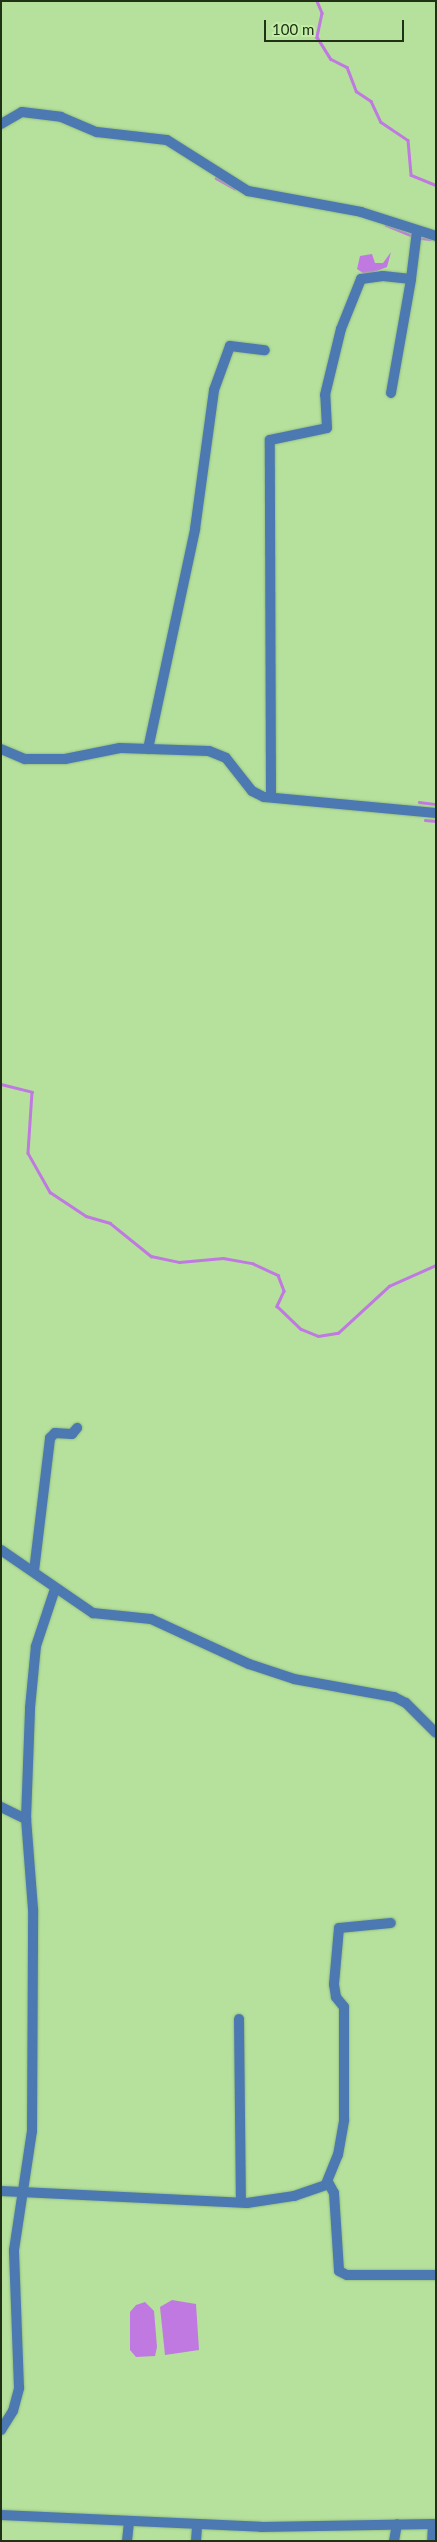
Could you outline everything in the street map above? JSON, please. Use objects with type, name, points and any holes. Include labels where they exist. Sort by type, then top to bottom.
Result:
[{"type":"street","points":[[1,124],[22,112],[61,117],[97,132],[167,140],[248,190],[361,212],[436,236]]},
{"type":"street","points":[[392,393],[411,279],[416,231]]},
{"type":"street","points":[[271,797],[270,440],[327,428],[325,395],[342,328],[361,279],[383,276],[411,279]]},
{"type":"street","points":[[148,749],[195,529],[214,390],[230,346],[264,350]]},
{"type":"street","points":[[1,749],[25,759],[65,759],[120,748],[209,751],[226,758],[252,790],[271,797],[436,813]]},
{"type":"street","points":[[34,1571],[50,1438],[55,1433],[72,1434],[78,1428]]},
{"type":"street","points":[[1,1550],[34,1571],[55,1589],[93,1613],[151,1619],[250,1664],[294,1679],[394,1697],[406,1703],[436,1733]]},
{"type":"street","points":[[1,2430],[13,2411],[19,2388],[14,2250],[25,2194],[32,2131],[33,1909],[26,1819],[36,1646],[55,1589]]},
{"type":"street","points":[[1,1806],[26,1819]]},
{"type":"street","points":[[1,2191],[25,2194],[241,2202],[294,2196],[326,2184],[338,2155],[344,2120],[344,2007],[336,1997],[334,1984],[340,1928],[390,1923]]},
{"type":"street","points":[[239,2019],[241,2202]]},
{"type":"street","points":[[326,2184],[334,2194],[339,2271],[347,2275],[436,2274]]},
{"type":"street","points":[[1,2514],[197,2526],[433,2524],[432,2541]]},
{"type":"street","points":[[127,2541],[129,2522]]},
{"type":"street","points":[[394,2541],[396,2524]]},
{"type":"street","points":[[196,2541],[197,2526]]},
{"type":"shaded area","points":[[391,252],[387,267],[366,275],[357,269],[360,256],[372,254],[375,263],[383,263]]},
{"type":"shaded area","points":[[172,2300],[196,2304],[199,2350],[165,2355],[160,2307]]},
{"type":"shaded area","points":[[145,2302],[154,2311],[157,2347],[155,2356],[136,2357],[130,2350],[130,2312],[136,2305]]},
{"type":"waterway","points":[[317,1],[322,13],[317,37],[331,59],[347,67],[356,91],[371,101],[381,122],[408,140],[411,175],[436,185]]},
{"type":"waterway","points":[[216,178],[234,188]]},
{"type":"waterway","points":[[386,225],[413,236]]},
{"type":"waterway","points":[[421,238],[430,239]]},
{"type":"waterway","points":[[419,802],[436,804]]},
{"type":"waterway","points":[[425,820],[436,821]]},
{"type":"waterway","points":[[1,1084],[32,1092],[28,1153],[50,1192],[86,1216],[110,1223],[151,1256],[179,1262],[223,1258],[252,1263],[278,1275],[284,1291],[277,1306],[301,1329],[318,1336],[338,1333],[389,1286],[436,1265]]}]
